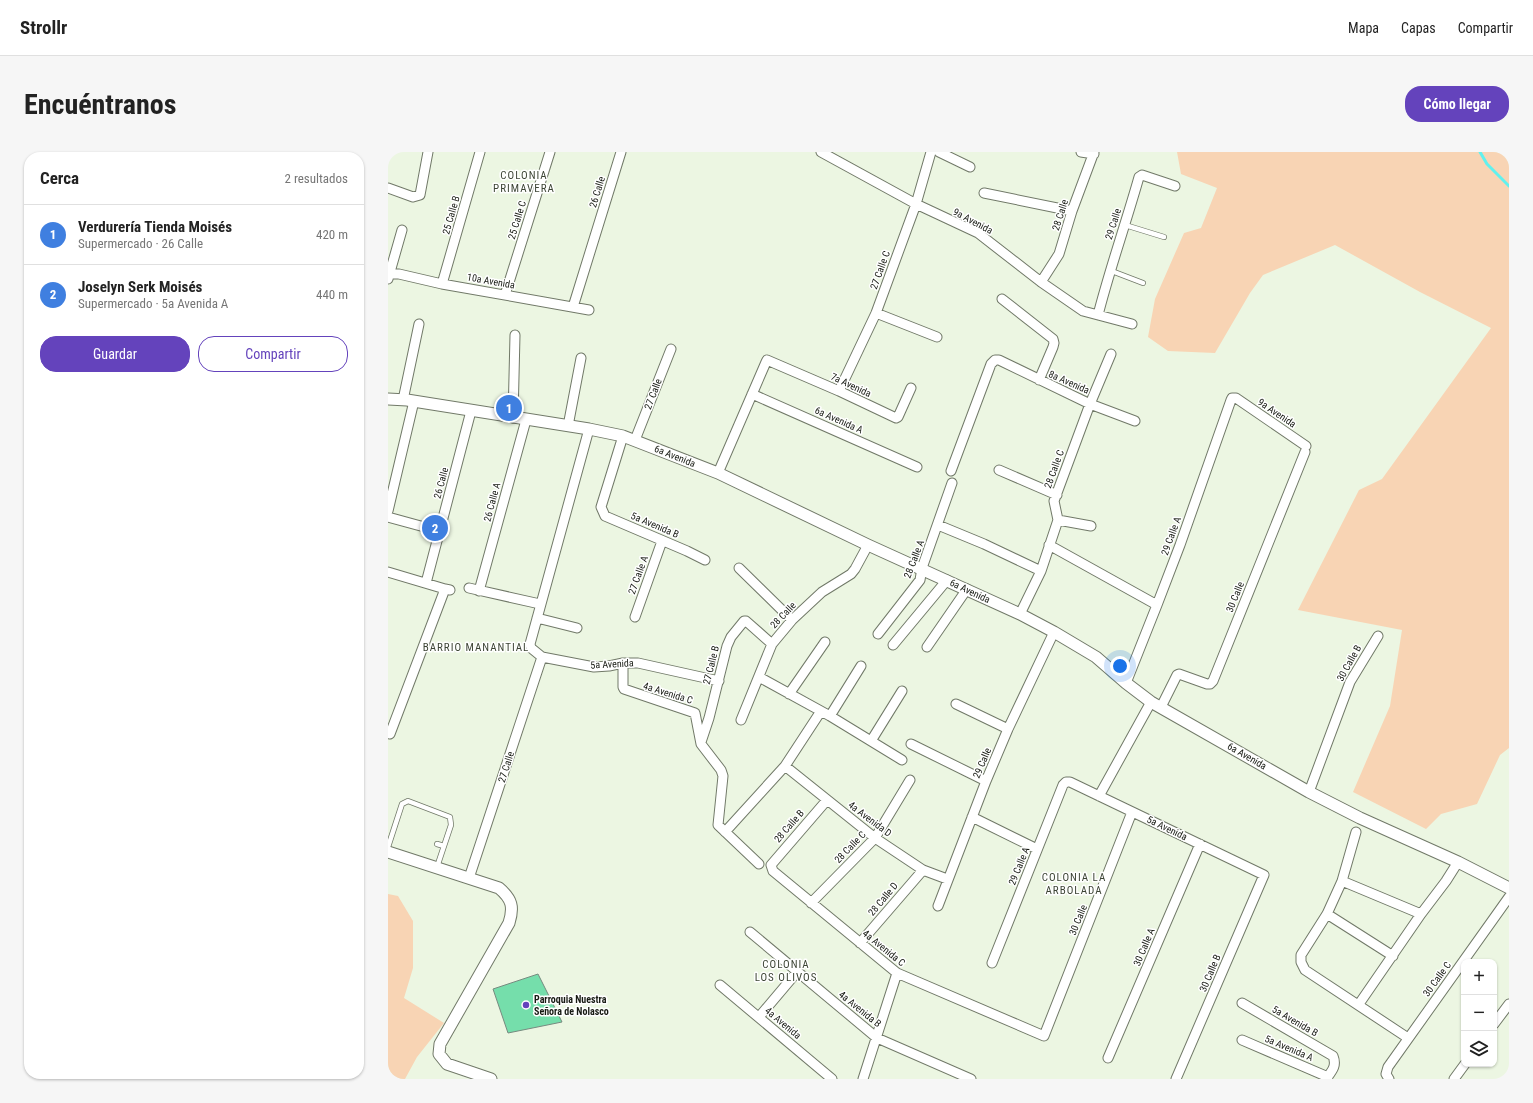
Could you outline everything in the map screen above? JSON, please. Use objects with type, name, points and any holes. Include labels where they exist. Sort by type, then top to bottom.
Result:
[{"type":"street","points":[[388,188],[413,197],[420,196],[428,152]]},
{"type":"street","name":"25 Calle B","points":[[442,284],[480,152]]},
{"type":"street","name":"25 Calle C","points":[[505,295],[550,152]]},
{"type":"street","name":"26 Calle","points":[[573,307],[621,152]]},
{"type":"street","name":"9a Avenida","points":[[821,152],[916,204],[978,233],[1041,282],[1083,311],[1132,324]]},
{"type":"street","name":"27 Calle C","points":[[839,391],[876,313],[916,204],[931,152]]},
{"type":"street","points":[[940,152],[970,167]]},
{"type":"street","points":[[1081,152],[1094,153]]},
{"type":"street","name":"28 Calle","points":[[1041,282],[1057,257],[1094,153]]},
{"type":"street","name":"29 Calle","points":[[1098,315],[1109,270],[1125,225],[1139,177],[1142,175],[1175,186]]},
{"type":"street","points":[[984,193],[1072,212]]},
{"type":"street","points":[[388,277],[402,230]]},
{"type":"street","name":"10a Avenida","points":[[388,277],[400,274],[442,284],[589,310]]},
{"type":"street","points":[[1002,299],[1053,339],[1054,343],[1039,380]]},
{"type":"street","points":[[876,313],[937,337]]},
{"type":"street","points":[[388,510],[408,400],[419,324]]},
{"type":"street","points":[[514,418],[515,335]]},
{"type":"street","name":"27 Calle","points":[[635,440],[670,349]]},
{"type":"street","name":"28 Calle C","points":[[1020,614],[1041,571],[1058,520],[1054,504],[1090,404],[1111,354]]},
{"type":"street","points":[[568,426],[581,358]]},
{"type":"street","name":"7a Avenida","points":[[752,394],[766,362],[770,360],[896,418],[898,417],[911,388]]},
{"type":"street","name":"8a Avenida","points":[[951,471],[991,364],[994,360],[999,360],[1090,404],[1136,421]]},
{"type":"street","points":[[718,473],[752,394]]},
{"type":"street","name":"6a Avenida A","points":[[752,394],[916,467]]},
{"type":"street","name":"29 Calle A","points":[[1126,683],[1157,605],[1231,400],[1232,398],[1236,398]]},
{"type":"street","name":"9a Avenida","points":[[1236,398],[1306,449]]},
{"type":"street","name":"6a Avenida","points":[[388,399],[408,400],[589,429],[623,436],[718,473],[868,545],[922,568],[1020,614],[1096,657],[1126,683],[1156,705],[1309,792],[1360,818],[1458,862],[1509,888]]},
{"type":"street","name":"26 Calle","points":[[426,583],[471,411]]},
{"type":"street","name":"26 Calle A","points":[[479,590],[526,420]]},
{"type":"street","points":[[577,628],[537,618],[589,429]]},
{"type":"street","name":"5a Avenida B","points":[[623,436],[601,507],[604,516],[705,560]]},
{"type":"street","name":"30 Calle","points":[[1099,796],[1156,705],[1177,675],[1179,674],[1207,684],[1210,684],[1213,681],[1306,449]]},
{"type":"street","points":[[999,470],[1057,495]]},
{"type":"street","name":"28 Calle A","points":[[878,634],[920,580],[922,568],[952,483]]},
{"type":"street","points":[[388,517],[439,531]]},
{"type":"street","points":[[1058,520],[1091,526]]},
{"type":"street","points":[[938,525],[984,544],[1041,571]]},
{"type":"street","name":"27 Calle A","points":[[635,618],[662,541]]},
{"type":"street","name":"28 Calle","points":[[741,720],[772,644],[792,620],[822,592],[850,574],[855,569],[868,545]]},
{"type":"street","points":[[1049,545],[1157,605]]},
{"type":"street","points":[[739,568],[792,620]]},
{"type":"street","points":[[388,572],[448,590],[390,734]]},
{"type":"street","points":[[892,645],[947,580]]},
{"type":"street","points":[[469,588],[540,604]]},
{"type":"street","points":[[927,647],[967,589]]},
{"type":"street","name":"5a Avenida","points":[[537,618],[530,644],[531,648],[542,657],[594,667],[622,663],[638,663],[719,681]]},
{"type":"street","name":"27 Calle B","points":[[700,744],[719,681],[729,641],[744,621],[746,621],[772,644]]},
{"type":"street","name":"29 Calle","points":[[938,906],[947,879],[1008,729],[1054,632]]},
{"type":"street","name":"30 Calle B","points":[[1309,792],[1350,682],[1378,636]]},
{"type":"street","points":[[789,694],[825,642]]},
{"type":"street","name":"27 Calle","points":[[469,878],[542,657]]},
{"type":"street","name":"4a Avenida C","points":[[622,663],[622,687],[626,691],[695,713],[700,744]]},
{"type":"street","points":[[830,716],[861,666]]},
{"type":"street","points":[[759,677],[830,716],[902,760]]},
{"type":"street","points":[[871,741],[902,691]]},
{"type":"street","points":[[956,704],[1008,729]]},
{"type":"street","points":[[725,832],[785,766],[821,711]]},
{"type":"street","points":[[700,744],[715,762],[723,776],[718,825],[759,864]]},
{"type":"street","points":[[911,744],[986,781]]},
{"type":"street","name":"4a Avenida D","points":[[785,766],[875,838],[923,870],[947,879]]},
{"type":"street","name":"28 Calle C","points":[[811,903],[875,838],[910,780]]},
{"type":"street","name":"29 Calle A","points":[[992,963],[1063,785],[1066,782],[1070,782]]},
{"type":"street","name":"5a Avenida","points":[[1070,782],[1264,875]]},
{"type":"street","name":"28 Calle B","points":[[771,868],[771,865],[827,800]]},
{"type":"street","name":"30 Calle","points":[[1044,1036],[1132,812]]},
{"type":"street","points":[[972,817],[1037,849]]},
{"type":"street","points":[[1356,832],[1342,881],[1328,914],[1301,955],[1301,962],[1305,970],[1408,1038]]},
{"type":"street","name":"30 Calle A","points":[[1108,1058],[1200,844]]},
{"type":"street","points":[[388,852],[499,888],[507,895],[511,904],[512,914],[509,923],[440,1044],[439,1054],[447,1064],[474,1077],[491,1079]]},
{"type":"street","points":[[1358,1004],[1458,862]]},
{"type":"street","name":"4a Avenida C","points":[[771,868],[897,974],[1044,1036]]},
{"type":"street","name":"28 Calle D","points":[[860,943],[923,870]]},
{"type":"street","name":"30 Calle B","points":[[1176,1079],[1264,875]]},
{"type":"street","points":[[1342,881],[1421,914]]},
{"type":"street","name":"30 Calle C","points":[[1387,1076],[1388,1067],[1509,898]]},
{"type":"street","points":[[1328,914],[1393,956]]},
{"type":"street","name":"4a Avenida B","points":[[750,932],[877,1038],[971,1079]]},
{"type":"street","points":[[759,1017],[797,972]]},
{"type":"street","points":[[864,1079],[897,974]]},
{"type":"street","name":"4a Avenida","points":[[720,985],[832,1079]]},
{"type":"street","name":"5a Avenida B","points":[[1242,1003],[1333,1056],[1335,1066],[1327,1078]]},
{"type":"street","points":[[1497,1020],[1509,1004]]},
{"type":"street","name":"5a Avenida A","points":[[1242,1040],[1327,1078]]},
{"type":"street","points":[[1454,1079],[1463,1067]]},
{"type":"lane","points":[[1125,225],[1164,237]]},
{"type":"lane","points":[[1109,270],[1143,283]]},
{"type":"lane","points":[[388,847],[402,804],[408,801],[450,817],[451,825],[437,868]]},
{"type":"lane","points":[[394,830],[399,832]]},
{"type":"lane","points":[[437,844],[444,846]]},
{"type":"shaded area","points":[[1177,152],[1509,152],[1509,748],[1500,755],[1477,804],[1441,814],[1426,829],[1353,792],[1390,706],[1402,630],[1298,610],[1359,490],[1382,479],[1491,328],[1420,292],[1335,245],[1263,275],[1250,293],[1215,353],[1168,351],[1148,337],[1155,299],[1184,233],[1201,228],[1217,188],[1181,174]]},
{"type":"shaded area","points":[[388,894],[398,896],[413,921],[413,968],[404,998],[444,1023],[417,1057],[405,1079],[388,1079]]},
{"type":"building","name":"Parroquia Nuestra Señora de Nolasco","points":[[538,974],[562,1022],[508,1033],[493,989]]},
{"type":"waterway","points":[[1480,152],[1487,164],[1509,186]]},
{"type":"place","name":"Verdurería Tienda Moisés","points":[[509,408]]},
{"type":"place","name":"Joselyn Serk Moisés","points":[[435,528]]},
{"type":"place","name":"Parroquia Nuestra Señora de Nolasco","points":[[526,1005]]},
{"type":"district","name":"COLONIA PRIMAVERA","points":[[524,181]]},
{"type":"district","name":"BARRIO MANANTIAL","points":[[476,647]]},
{"type":"district","name":"COLONIA LA ARBOLADA","points":[[1074,883]]},
{"type":"district","name":"COLONIA LOS OLIVOS","points":[[786,970]]}]
